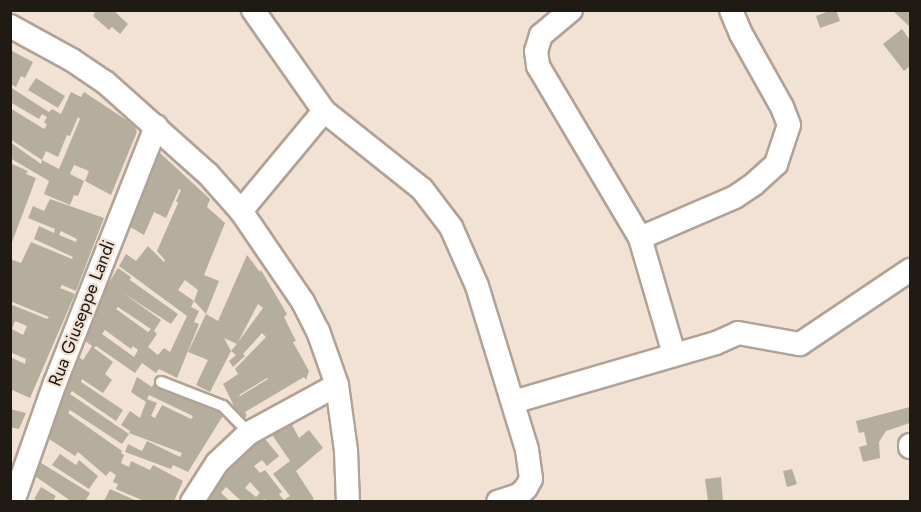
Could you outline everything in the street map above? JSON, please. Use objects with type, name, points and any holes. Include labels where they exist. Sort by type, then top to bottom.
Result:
[{"type":"street","points":[[252,10],[324,111],[422,189],[437,205],[451,227],[477,286],[527,450],[531,479],[519,495],[498,501]]},
{"type":"street","points":[[571,10],[542,35],[536,51],[538,66],[640,238],[674,354]]},
{"type":"street","points":[[640,238],[735,196],[776,164],[789,126],[731,10]]},
{"type":"street","points":[[11,28],[105,82],[208,174],[241,211],[303,302],[318,331],[337,385],[346,451],[348,501]]},
{"type":"street","points":[[241,211],[324,111]]},
{"type":"street","name":"Rua Giuseppe Landi","points":[[13,501],[55,383],[156,126]]},
{"type":"street","points":[[513,402],[716,343],[738,333],[800,344],[910,270]]},
{"type":"street","points":[[192,501],[217,463],[249,433],[337,385]]},
{"type":"lane","points":[[161,381],[223,406],[249,433]]},
{"type":"building","points":[[92,10],[113,10],[128,24],[120,34],[112,27],[109,30],[93,16],[95,13]]},
{"type":"building","points":[[836,10],[840,21],[820,28],[816,16]]},
{"type":"building","points":[[892,10],[910,10],[910,27]]},
{"type":"building","points":[[902,29],[910,40],[910,66],[904,71],[883,44]]},
{"type":"building","points":[[12,51],[33,62],[25,78],[21,76],[16,87],[10,84]]},
{"type":"building","points":[[36,78],[65,96],[58,108],[28,90]]},
{"type":"building","points":[[10,87],[49,112],[52,109],[61,114],[71,92],[81,97],[84,92],[134,125],[137,132],[111,195],[85,181],[89,171],[74,165],[70,174],[84,181],[78,196],[74,195],[70,205],[44,194],[49,181],[10,158],[10,142],[41,164],[42,160],[10,139],[10,108],[44,129],[47,125],[44,122],[47,117],[42,114],[39,119],[10,102]],"holes":[[[78,117],[80,119],[59,169],[42,160],[46,151],[58,157]]]},
{"type":"building","points":[[160,153],[210,199],[207,207],[225,223],[204,275],[219,281],[206,314],[194,301],[191,307],[199,311],[194,322],[199,324],[177,378],[159,369],[156,373],[142,363],[135,373],[96,346],[94,348],[113,362],[105,374],[112,380],[103,393],[82,379],[81,382],[123,410],[116,421],[72,391],[70,394],[129,434],[122,444],[70,410],[68,413],[122,451],[124,455],[121,463],[129,467],[131,461],[150,470],[153,465],[183,481],[174,501],[144,501],[116,489],[118,484],[113,482],[116,475],[110,471],[106,476],[78,452],[75,456],[40,433],[76,355],[83,360],[92,346],[81,338],[86,323],[96,310],[93,308],[118,268],[131,277],[130,280],[178,314],[171,324],[123,293],[161,320],[154,331],[157,334],[148,347],[158,355],[164,348],[170,352],[187,316],[119,266],[126,254],[136,261],[148,246],[164,262],[165,260],[157,251],[178,203],[176,201],[181,190],[179,189],[166,218],[154,212],[144,235],[122,222],[151,154]],"holes":[[[185,280],[198,290],[194,301],[178,290]],[[118,307],[151,329],[148,332],[116,309]],[[105,330],[131,349],[133,346],[138,350],[134,357],[102,334]]]},
{"type":"building","points":[[10,163],[28,171],[26,174],[36,178],[11,245]]},
{"type":"building","points":[[50,199],[104,218],[76,291],[62,285],[60,288],[75,294],[30,398],[10,389],[10,357],[25,364],[26,359],[10,352],[10,304],[47,319],[49,317],[10,301],[10,259],[21,263],[31,242],[72,259],[73,257],[34,239],[39,226],[54,233],[55,229],[28,218],[33,206],[44,211]],"holes":[[[61,231],[77,239],[76,242],[59,235]],[[15,321],[27,326],[23,335],[12,329]]]},
{"type":"building","points":[[247,255],[260,272],[261,270],[287,314],[284,317],[296,341],[293,342],[309,371],[306,380],[304,377],[245,412],[247,416],[241,420],[223,384],[238,374],[235,369],[266,337],[262,333],[243,354],[245,356],[233,367],[229,361],[236,355],[231,351],[210,392],[196,385],[208,360],[188,352],[206,314],[218,321]],"holes":[[[258,304],[263,308],[238,343]],[[224,338],[237,344],[231,351]],[[267,378],[240,396],[239,395]]]},
{"type":"building","points":[[137,377],[152,387],[155,381],[224,414],[188,472],[173,465],[171,469],[125,452],[128,444],[142,451],[147,441],[180,457],[182,453],[129,433],[130,431],[121,425],[130,411],[140,418],[146,402],[131,392]],"holes":[[[149,395],[193,416],[191,419],[162,405],[155,418],[151,416],[157,403],[147,399]]]},
{"type":"building","points":[[910,407],[910,423],[886,431],[879,442],[880,458],[863,462],[859,447],[867,445],[864,432],[859,433],[856,421]]},
{"type":"building","points":[[10,409],[26,413],[19,429],[10,427]]},
{"type":"building","points":[[287,415],[299,438],[309,430],[323,448],[296,471],[314,499],[311,501],[267,501],[265,499],[241,501],[226,487],[221,493],[230,501],[202,501],[217,479],[261,434],[279,456],[267,466],[262,460],[254,466],[260,473],[265,470],[282,492],[279,494],[284,500],[290,496],[273,474],[290,461],[266,426]],"holes":[[[250,482],[260,493],[256,497],[245,488]]]},
{"type":"building","points":[[60,454],[76,465],[79,460],[98,476],[89,489],[52,465]]},
{"type":"building","points":[[33,458],[90,493],[86,500],[88,501],[71,501],[26,470]]},
{"type":"building","points":[[792,469],[797,484],[787,487],[783,471]]},
{"type":"building","points":[[721,477],[723,501],[708,501],[705,479]]},
{"type":"building","points":[[41,487],[56,496],[53,501],[34,499]]},
{"type":"building","points":[[110,489],[137,501],[104,501]]}]
